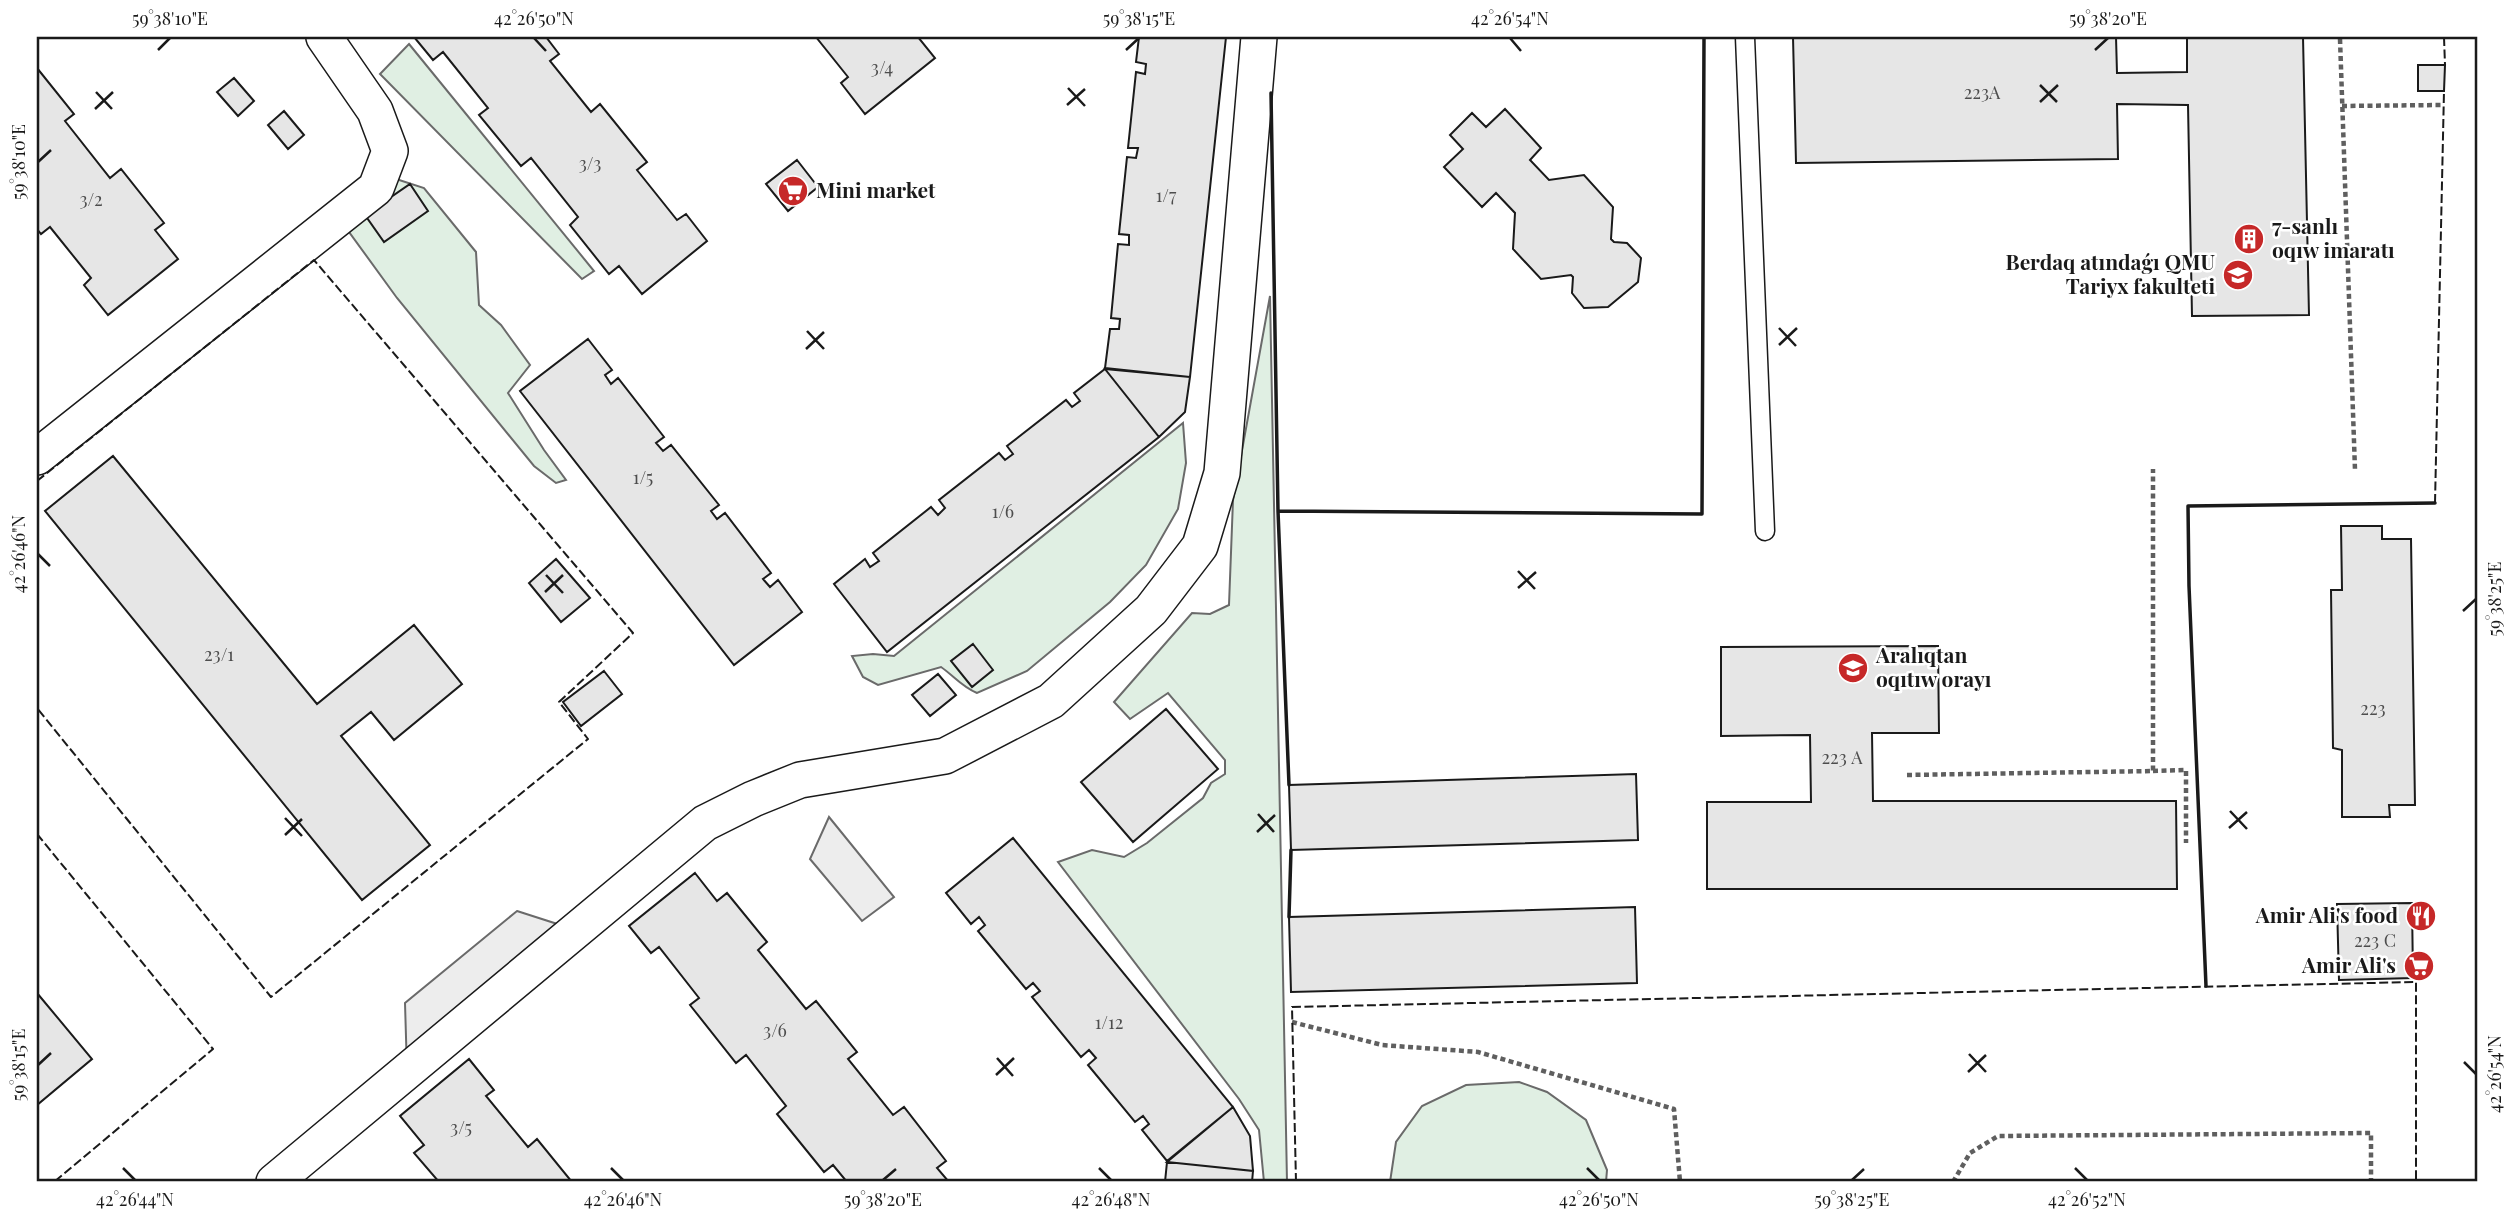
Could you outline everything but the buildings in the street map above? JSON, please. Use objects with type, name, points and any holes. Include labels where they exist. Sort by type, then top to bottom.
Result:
[{"type":"street","points":[[37,457],[376,188],[390,151],[374,111],[324,37]]},
{"type":"street","points":[[274,1182],[705,823],[800,780],[945,756],[1051,701],[1152,610],[1200,546],[1222,474],[1259,37]]},
{"type":"lane","points":[[1745,37],[1765,531]]},
{"type":"path","points":[[2340,39],[2355,470]]},
{"type":"path","points":[[2342,106],[2444,105]]},
{"type":"path","points":[[2153,469],[2153,771]]},
{"type":"path","points":[[1907,775],[2186,770],[2186,843]]},
{"type":"path","points":[[1292,1022],[1382,1045],[1478,1052],[1674,1109],[1680,1182]]},
{"type":"path","points":[[1953,1182],[1969,1153],[1998,1136],[2371,1133],[2371,1182]]},
{"type":"green space","points":[[409,44],[594,271],[582,279],[380,74]]},
{"type":"green space","points":[[393,178],[424,188],[476,252],[479,305],[501,325],[530,365],[508,393],[566,480],[556,483],[534,466],[397,298],[344,225]]},
{"type":"green space","points":[[1270,296],[1287,1182],[1264,1182],[1259,1130],[1239,1099],[1058,862],[1092,850],[1124,857],[1147,843],[1203,798],[1211,783],[1225,774],[1225,760],[1168,693],[1130,719],[1114,702],[1192,613],[1210,614],[1229,605],[1233,500]]},
{"type":"green space","points":[[1183,423],[1186,463],[1178,509],[1146,565],[1110,602],[1027,671],[977,693],[962,685],[941,667],[878,685],[863,677],[852,656],[894,656]]},
{"type":"green space","points":[[1519,1082],[1547,1092],[1586,1120],[1607,1170],[1606,1182],[1390,1182],[1396,1142],[1422,1106],[1466,1085]]},
{"type":"shaded area","points":[[829,817],[894,897],[862,921],[810,859]]},
{"type":"shaded area","points":[[517,911],[576,930],[407,1071],[405,1003]]},
{"type":"fence","points":[[2444,37],[2445,65]]},
{"type":"fence","points":[[2435,503],[2444,91]]},
{"type":"fence","points":[[37,481],[314,260],[633,633],[559,702],[588,739],[271,997],[37,708]]},
{"type":"fence","points":[[37,834],[213,1049],[54,1182]]},
{"type":"fence","points":[[1296,1182],[1292,1007],[2416,982],[2416,1182]]},
{"type":"wall","points":[[1289,785],[1278,511],[1702,514],[1704,37]]},
{"type":"wall","points":[[1271,93],[1278,511]]},
{"type":"wall","points":[[2206,986],[2188,506],[2435,503]]},
{"type":"wall","points":[[1289,917],[1291,850]]},
{"type":"place","name":"Mini market","points":[[793,191]]},
{"type":"place","name":"7-sanlı oqıw imaratı","points":[[2249,239]]},
{"type":"place","name":"Berdaq atındaǵı QMU Tariyx fakulteti","points":[[2238,275]]},
{"type":"place","name":"Aralıqtan oqıtıw orayı","points":[[1853,668]]},
{"type":"place","name":"Amir Ali's food","points":[[2421,916]]},
{"type":"place","name":"Amir Ali's","points":[[2419,966]]}]
